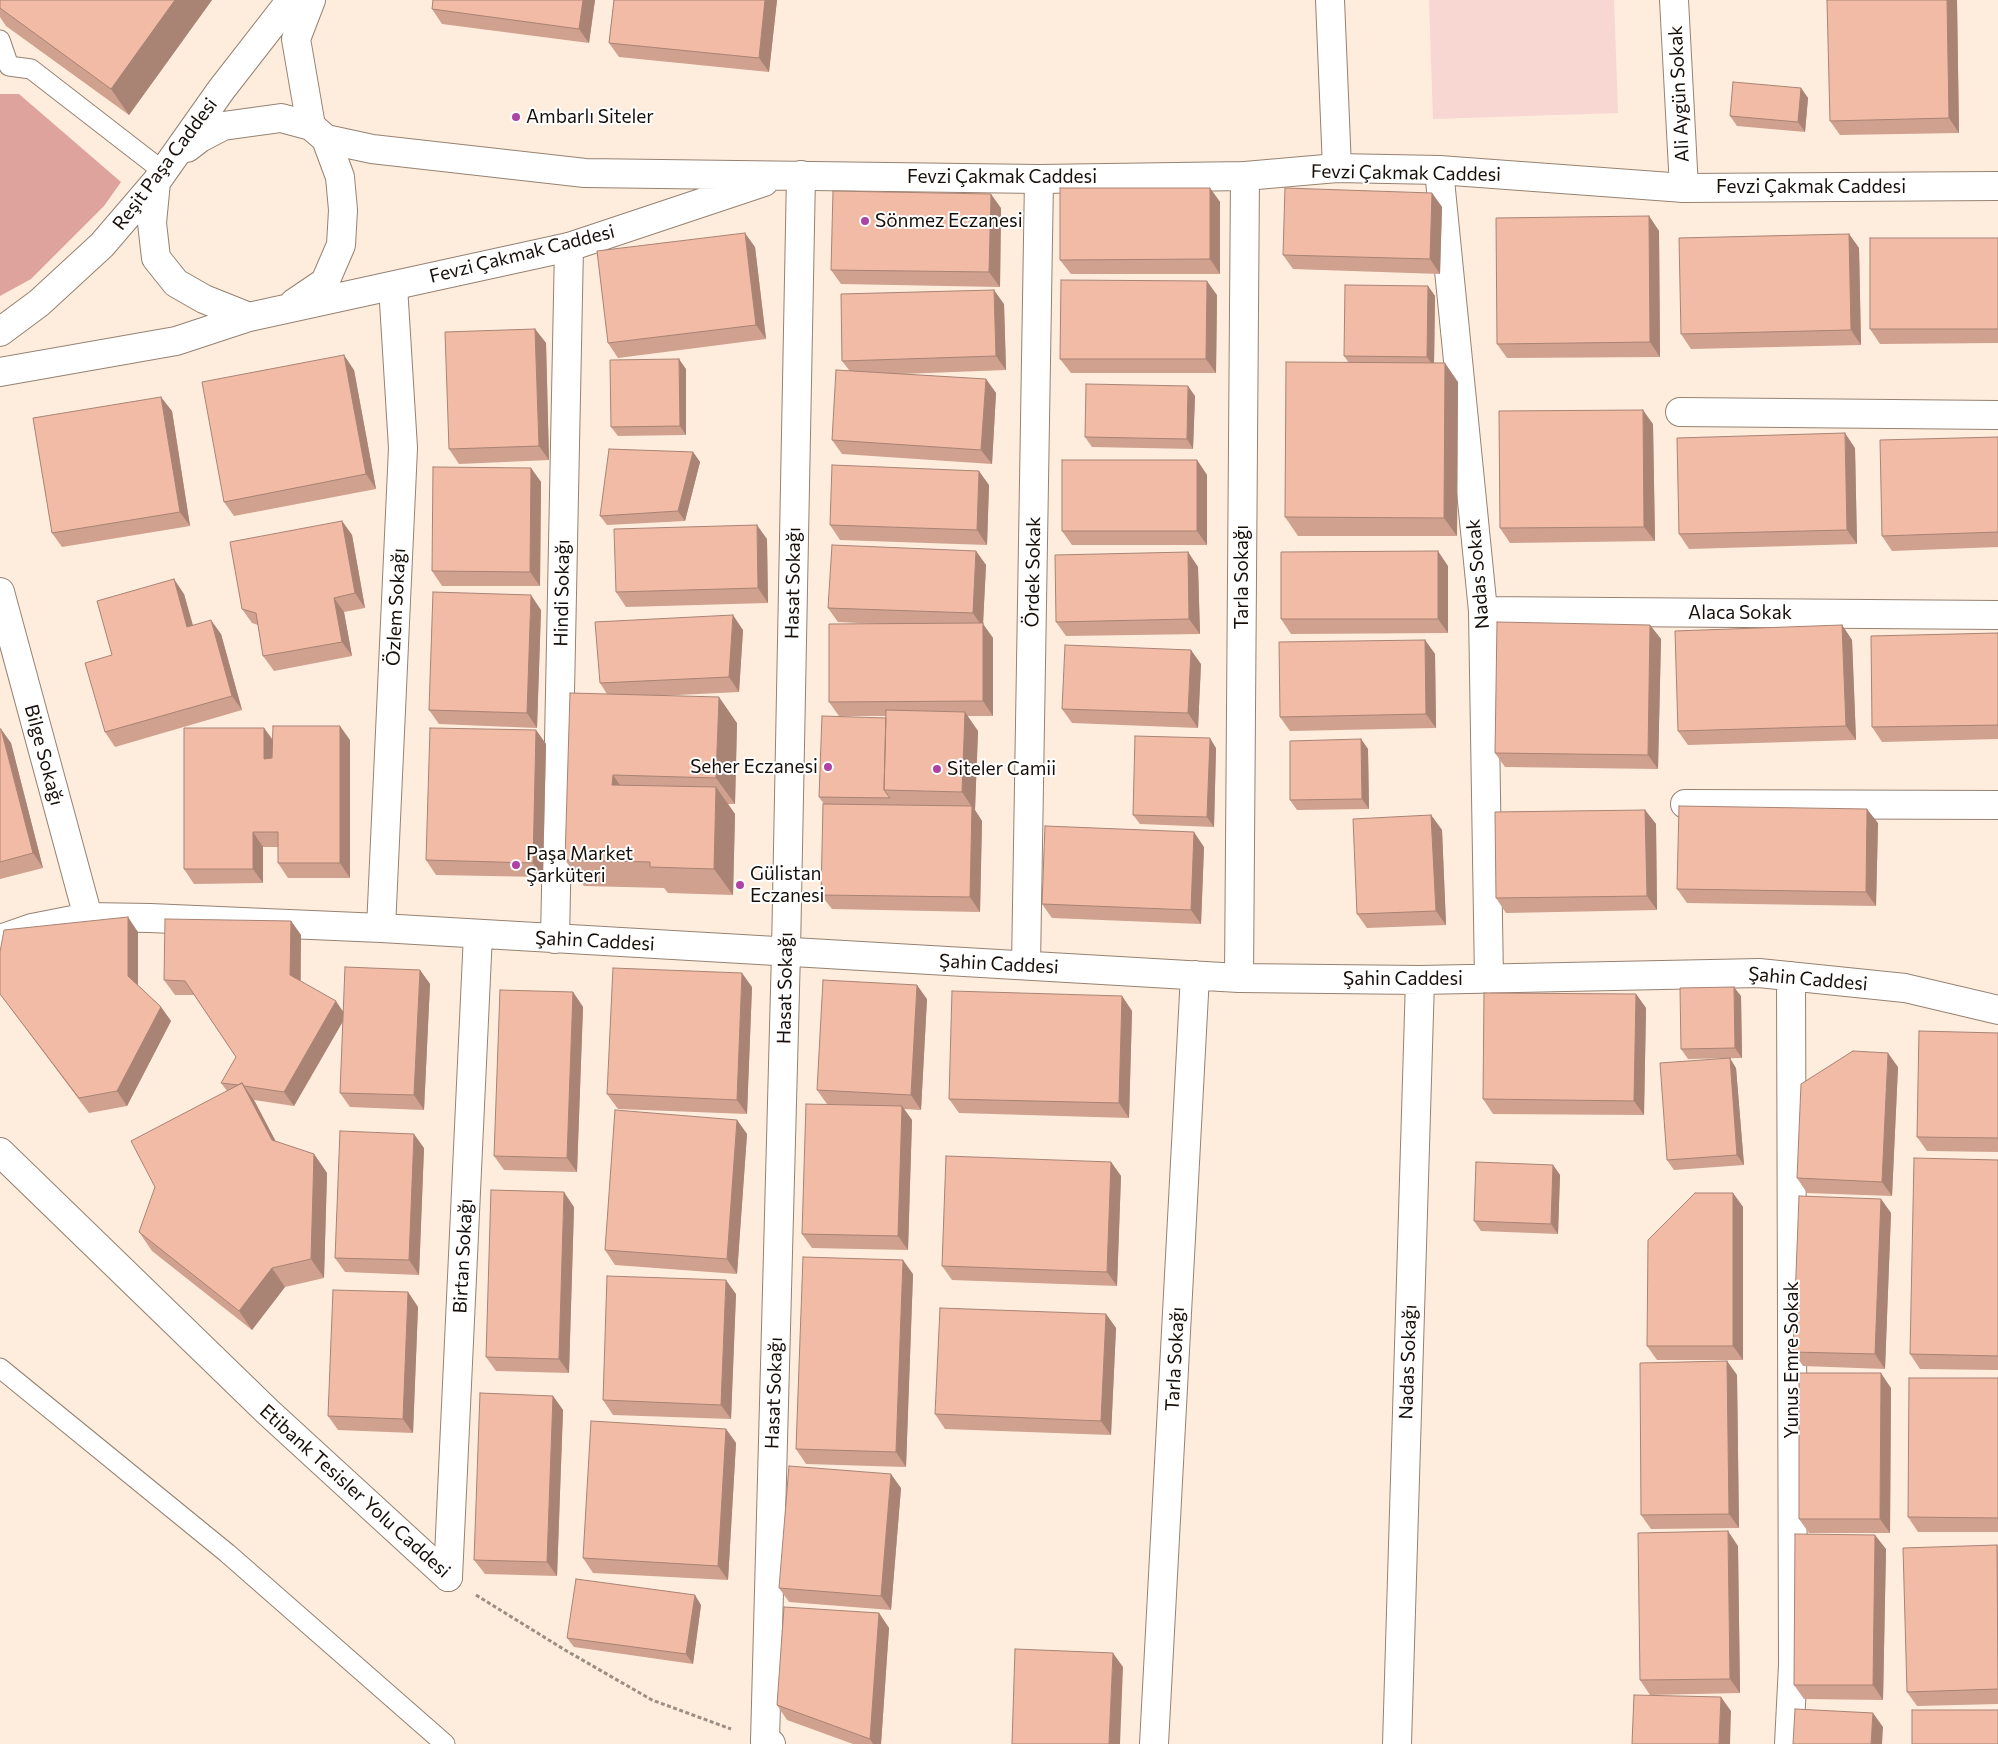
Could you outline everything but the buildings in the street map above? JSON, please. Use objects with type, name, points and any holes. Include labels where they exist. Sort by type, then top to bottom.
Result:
[{"type":"street","name":"Reşit Paşa Caddesi","points":[[0,332],[39,303],[102,245],[165,170],[220,90],[291,0]]},
{"type":"street","points":[[0,372],[176,341],[249,317],[284,310],[325,282],[341,245],[343,210],[340,177],[318,132],[296,39],[311,0]]},
{"type":"street","points":[[1330,0],[1337,168]]},
{"type":"street","name":"Ali Aygün Sokak","points":[[1674,0],[1684,188]]},
{"type":"street","name":"Fevzi Çakmak Caddesi","points":[[165,170],[200,138],[223,126],[281,118],[372,149],[585,173],[1039,179],[1245,176],[1337,168],[1439,170],[1684,188],[1998,186]]},
{"type":"street","points":[[165,170],[152,223],[156,258],[176,283],[204,299],[249,317]]},
{"type":"street","name":"Nadas Sokak","points":[[1439,170],[1483,610],[1489,979]]},
{"type":"street","name":"Fevzi Çakmak Caddesi","points":[[284,310],[569,247],[793,175]]},
{"type":"street","name":"Hasat Sokağı","points":[[768,1743],[786,952],[793,175]]},
{"type":"street","name":"Tarla Sokağı","points":[[1239,978],[1245,176]]},
{"type":"street","name":"Ördek Sokak","points":[[1026,966],[1039,179]]},
{"type":"street","name":"Hindi Sokağı","points":[[555,939],[569,247]]},
{"type":"street","name":"Özlem Sokağı","points":[[382,928],[403,448],[393,286]]},
{"type":"street","points":[[1680,412],[1998,415]]},
{"type":"street","name":"Bilge Sokağı","points":[[0,592],[88,917]]},
{"type":"street","name":"Alaca Sokak","points":[[1483,610],[1998,615]]},
{"type":"street","points":[[1685,804],[1998,805]]},
{"type":"street","name":"Şahin Caddesi","points":[[0,938],[32,928],[88,917],[150,918],[382,928],[1239,978],[1420,980],[1759,973],[1906,988],[1998,1010]]},
{"type":"street","name":"Birtan Sokağı","points":[[448,1577],[478,934]]},
{"type":"street","name":"Tarla Sokağı","points":[[1154,1744],[1195,975]]},
{"type":"street","name":"Yunus Emre Sokak","points":[[1788,1744],[1794,1665],[1791,976]]},
{"type":"street","name":"Nadas Sokağı","points":[[1397,1744],[1420,980]]},
{"type":"street","name":"Etibank Tesisler Yolu Caddesi","points":[[0,1152],[268,1412],[448,1577]]},
{"type":"lane","points":[[0,40],[10,66],[31,69],[165,170]]},
{"type":"lane","points":[[0,1368],[227,1553],[445,1744]]},
{"type":"path","name":"Etibank Tesisler Yolu Caddesi","points":[[448,1577],[565,1650],[652,1700],[768,1743]]},
{"type":"shaded area","points":[[1429,0],[1614,0],[1618,113],[1433,119]]},
{"type":"shaded area","points":[[0,94],[19,94],[121,182],[104,206],[31,279],[0,296]]},
{"type":"place","name":"Ambarlı Siteler","points":[[516,117]]},
{"type":"place","name":"Sönmez Eczanesi","points":[[865,221]]},
{"type":"place","name":"Seher Eczanesi","points":[[828,767]]},
{"type":"place","name":"Siteler Camii","points":[[937,769]]},
{"type":"place","name":"Paşa Market Şarküteri","points":[[516,865]]},
{"type":"place","name":"Gülistan Eczanesi","points":[[740,885]]}]
